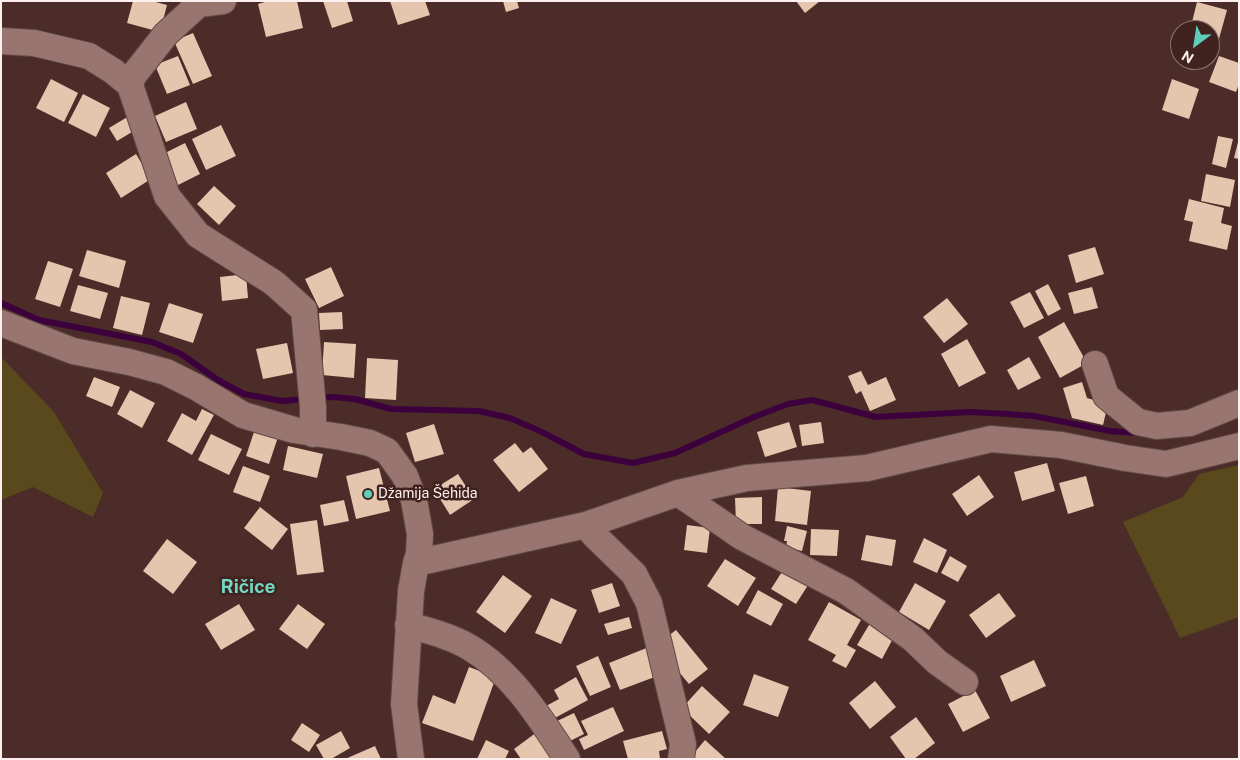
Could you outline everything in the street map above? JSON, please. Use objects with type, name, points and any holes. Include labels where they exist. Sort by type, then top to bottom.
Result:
[{"type":"street","points":[[130,85],[133,76],[166,34],[204,2]]},
{"type":"street","points":[[1,41],[34,44],[89,56],[113,71],[130,85],[167,196],[198,235],[274,283],[304,310],[312,396],[313,434]]},
{"type":"street","points":[[1,323],[73,351],[129,362],[166,372],[243,415],[294,430],[351,439],[387,451],[405,476],[414,500],[420,534],[419,554],[410,591],[404,704],[411,759]]},
{"type":"street","points":[[1095,364],[1106,396],[1138,422],[1157,426],[1190,422],[1239,403]]},
{"type":"street","points":[[416,563],[586,525],[678,493],[747,478],[867,468],[991,439],[1061,445],[1166,464],[1239,446]]},
{"type":"street","points":[[678,493],[742,537],[846,591],[913,639],[937,662],[965,682]]},
{"type":"street","points":[[586,525],[634,574],[649,603],[683,744],[681,759]]},
{"type":"street","points":[[408,625],[441,634],[470,648],[504,675],[529,704],[567,759]]},
{"type":"shaded area","points":[[1,357],[54,412],[103,493],[93,517],[33,487],[1,500]]},
{"type":"shaded area","points":[[1239,465],[1239,617],[1180,638],[1123,522],[1183,497],[1199,474]]},
{"type":"building","points":[[133,1],[152,1],[167,5],[160,32],[127,23]]},
{"type":"building","points":[[268,1],[297,1],[303,28],[266,37],[258,4]]},
{"type":"building","points":[[323,1],[347,1],[353,21],[332,28]]},
{"type":"building","points":[[390,1],[425,1],[430,15],[398,25]]},
{"type":"building","points":[[503,1],[517,1],[519,8],[506,12]]},
{"type":"building","points":[[796,1],[820,1],[805,13]]},
{"type":"building","points":[[1197,2],[1227,10],[1220,35],[1220,20],[1192,20]]},
{"type":"building","points":[[193,33],[212,76],[193,84],[174,41]]},
{"type":"building","points":[[178,56],[190,85],[167,94],[155,65]]},
{"type":"building","points":[[1220,56],[1239,63],[1239,84],[1236,92],[1209,82],[1214,70],[1220,70]]},
{"type":"building","points":[[51,79],[78,93],[64,122],[36,108]]},
{"type":"building","points":[[1172,79],[1199,89],[1189,119],[1162,110]]},
{"type":"building","points":[[83,94],[110,108],[96,137],[68,123]]},
{"type":"building","points":[[186,102],[197,129],[166,142],[155,116]]},
{"type":"building","points":[[129,116],[137,129],[117,141],[109,128]]},
{"type":"building","points":[[221,125],[236,156],[206,170],[192,139]]},
{"type":"building","points":[[1218,136],[1233,139],[1226,168],[1212,164]]},
{"type":"building","points":[[1239,142],[1239,159],[1234,158]]},
{"type":"building","points":[[185,143],[200,174],[176,186],[161,155]]},
{"type":"building","points":[[136,154],[151,179],[121,198],[106,173]]},
{"type":"building","points":[[1206,174],[1235,180],[1230,207],[1201,201]]},
{"type":"building","points":[[214,186],[236,206],[219,225],[197,204]]},
{"type":"building","points":[[1189,199],[1224,208],[1221,223],[1232,226],[1227,250],[1189,241],[1193,222],[1184,220]]},
{"type":"building","points":[[1095,247],[1104,274],[1076,283],[1068,255]]},
{"type":"building","points":[[87,250],[126,261],[119,288],[79,276]]},
{"type":"building","points":[[48,261],[73,269],[60,307],[35,299]]},
{"type":"building","points":[[331,267],[344,296],[319,308],[305,279]]},
{"type":"building","points":[[246,274],[248,298],[222,301],[220,277]]},
{"type":"building","points":[[1048,284],[1061,309],[1048,316],[1035,291]]},
{"type":"building","points":[[78,285],[108,293],[100,319],[70,311]]},
{"type":"building","points":[[1092,287],[1098,308],[1074,314],[1068,293]]},
{"type":"building","points":[[1030,292],[1044,318],[1024,328],[1010,302]]},
{"type":"building","points":[[121,296],[150,303],[142,335],[113,328]]},
{"type":"building","points":[[947,298],[968,324],[944,343],[923,317]]},
{"type":"building","points":[[169,303],[203,314],[193,343],[159,332]]},
{"type":"building","points":[[342,312],[343,329],[320,330],[319,313]]},
{"type":"building","points":[[1064,322],[1087,363],[1060,378],[1038,337]]},
{"type":"building","points":[[967,339],[986,373],[959,387],[941,354]]},
{"type":"building","points":[[324,342],[356,344],[354,378],[322,375]]},
{"type":"building","points":[[287,343],[293,373],[263,379],[256,349]]},
{"type":"building","points":[[1029,357],[1041,378],[1018,390],[1007,370]]},
{"type":"building","points":[[367,358],[398,360],[396,400],[365,398]]},
{"type":"building","points":[[861,371],[868,385],[886,377],[896,400],[870,411],[861,391],[856,394],[848,376]]},
{"type":"building","points":[[94,377],[120,387],[112,407],[86,396]]},
{"type":"building","points":[[1082,382],[1087,398],[1108,404],[1103,425],[1072,418],[1063,388]]},
{"type":"building","points":[[130,390],[155,403],[142,428],[117,414]]},
{"type":"building","points":[[202,409],[214,415],[192,455],[167,441],[182,413],[196,421]]},
{"type":"building","points":[[789,422],[797,447],[765,457],[757,432]]},
{"type":"building","points":[[821,422],[824,443],[802,446],[799,425]]},
{"type":"building","points":[[434,424],[444,454],[415,462],[406,433]]},
{"type":"building","points":[[255,429],[278,437],[269,464],[246,456]]},
{"type":"building","points":[[211,434],[242,449],[229,475],[198,460]]},
{"type":"building","points":[[515,443],[523,453],[531,447],[548,469],[519,492],[493,460]]},
{"type":"building","points":[[288,446],[323,454],[317,478],[283,470]]},
{"type":"building","points":[[1047,463],[1055,491],[1022,501],[1014,472]]},
{"type":"building","points":[[243,466],[270,476],[260,502],[233,492]]},
{"type":"building","name":"Džamija Šehida","points":[[379,468],[390,511],[356,519],[346,476]]},
{"type":"building","points":[[458,474],[474,499],[450,515],[434,489]]},
{"type":"building","points":[[979,475],[994,497],[967,516],[952,494]]},
{"type":"building","points":[[1086,476],[1094,506],[1068,514],[1059,483]]},
{"type":"building","points":[[778,487],[811,491],[807,525],[775,521]]},
{"type":"building","points":[[762,497],[762,524],[736,524],[735,498]]},
{"type":"building","points":[[344,500],[349,521],[324,526],[320,505]]},
{"type":"building","points":[[260,507],[288,529],[272,550],[244,528]]},
{"type":"building","points":[[317,520],[324,572],[297,575],[290,524]]},
{"type":"building","points":[[687,525],[710,528],[707,553],[684,550]]},
{"type":"building","points":[[787,526],[807,531],[802,551],[786,547],[787,541],[784,541]]},
{"type":"building","points":[[811,529],[839,530],[837,556],[810,555]]},
{"type":"building","points":[[866,535],[896,540],[892,566],[861,560]]},
{"type":"building","points":[[924,538],[947,550],[937,573],[913,562]]},
{"type":"building","points":[[167,539],[197,562],[173,594],[143,571]]},
{"type":"building","points":[[950,556],[967,566],[958,582],[941,573]]},
{"type":"building","points":[[725,559],[756,578],[738,606],[707,586]]},
{"type":"building","points":[[785,567],[810,582],[796,604],[771,589]]},
{"type":"building","points":[[503,575],[532,596],[505,633],[476,612]]},
{"type":"building","points":[[612,583],[620,606],[599,613],[591,590]]},
{"type":"building","points":[[915,583],[946,601],[929,630],[899,612]]},
{"type":"building","points":[[758,590],[783,604],[771,626],[746,613]]},
{"type":"building","points":[[999,593],[1016,616],[986,638],[969,615]]},
{"type":"building","points":[[551,598],[577,610],[561,644],[535,633]]},
{"type":"building","points":[[829,602],[861,620],[847,645],[856,650],[846,668],[832,661],[836,655],[808,640]]},
{"type":"building","points":[[239,604],[255,630],[221,650],[205,624]]},
{"type":"building","points":[[298,604],[325,624],[307,649],[279,629]]},
{"type":"building","points":[[629,617],[632,628],[608,635],[604,624]]},
{"type":"building","points":[[872,620],[896,633],[882,659],[857,645]]},
{"type":"building","points":[[676,630],[708,669],[689,684],[667,658],[663,640]]},
{"type":"building","points":[[649,647],[660,675],[620,690],[609,663]]},
{"type":"building","points":[[598,656],[611,687],[590,696],[576,666]]},
{"type":"building","points":[[1034,660],[1046,686],[1011,702],[1000,676]]},
{"type":"building","points":[[469,667],[496,677],[473,741],[422,723],[433,695],[455,704]]},
{"type":"building","points":[[754,674],[789,687],[778,717],[743,705]]},
{"type":"building","points":[[576,677],[588,700],[553,719],[546,706],[559,699],[554,690]]},
{"type":"building","points":[[875,681],[896,707],[870,729],[849,703]]},
{"type":"building","points":[[702,686],[730,712],[709,734],[682,708]]},
{"type":"building","points":[[975,690],[990,718],[963,732],[948,704]]},
{"type":"building","points":[[613,707],[624,731],[584,750],[579,739],[588,735],[581,721]]},
{"type":"building","points":[[574,713],[584,734],[566,743],[555,722]]},
{"type":"building","points":[[916,717],[935,743],[914,759],[906,759],[890,737]]},
{"type":"building","points":[[302,723],[320,735],[309,752],[291,740]]},
{"type":"building","points":[[341,731],[350,748],[331,759],[324,759],[316,745]]},
{"type":"building","points":[[662,731],[667,749],[659,751],[660,759],[628,759],[623,741]]},
{"type":"building","points":[[537,732],[557,759],[521,759],[514,749]]},
{"type":"building","points":[[486,740],[509,751],[505,759],[477,759]]},
{"type":"building","points":[[705,740],[726,759],[689,759]]},
{"type":"building","points":[[375,746],[381,759],[345,759]]},
{"type":"waterway","points":[[1,303],[39,320],[152,342],[181,354],[218,380],[244,394],[282,401],[307,399]]},
{"type":"waterway","points":[[317,398],[355,399],[391,409],[479,411],[510,418],[584,454],[633,463],[675,453],[754,417],[788,404],[812,400],[876,417],[970,412],[1008,414],[1034,416],[1110,431],[1137,433]]},
{"type":"place","name":"Džamija Šehida","points":[[368,494]]},
{"type":"district","name":"Ričice","points":[[248,587]]}]
